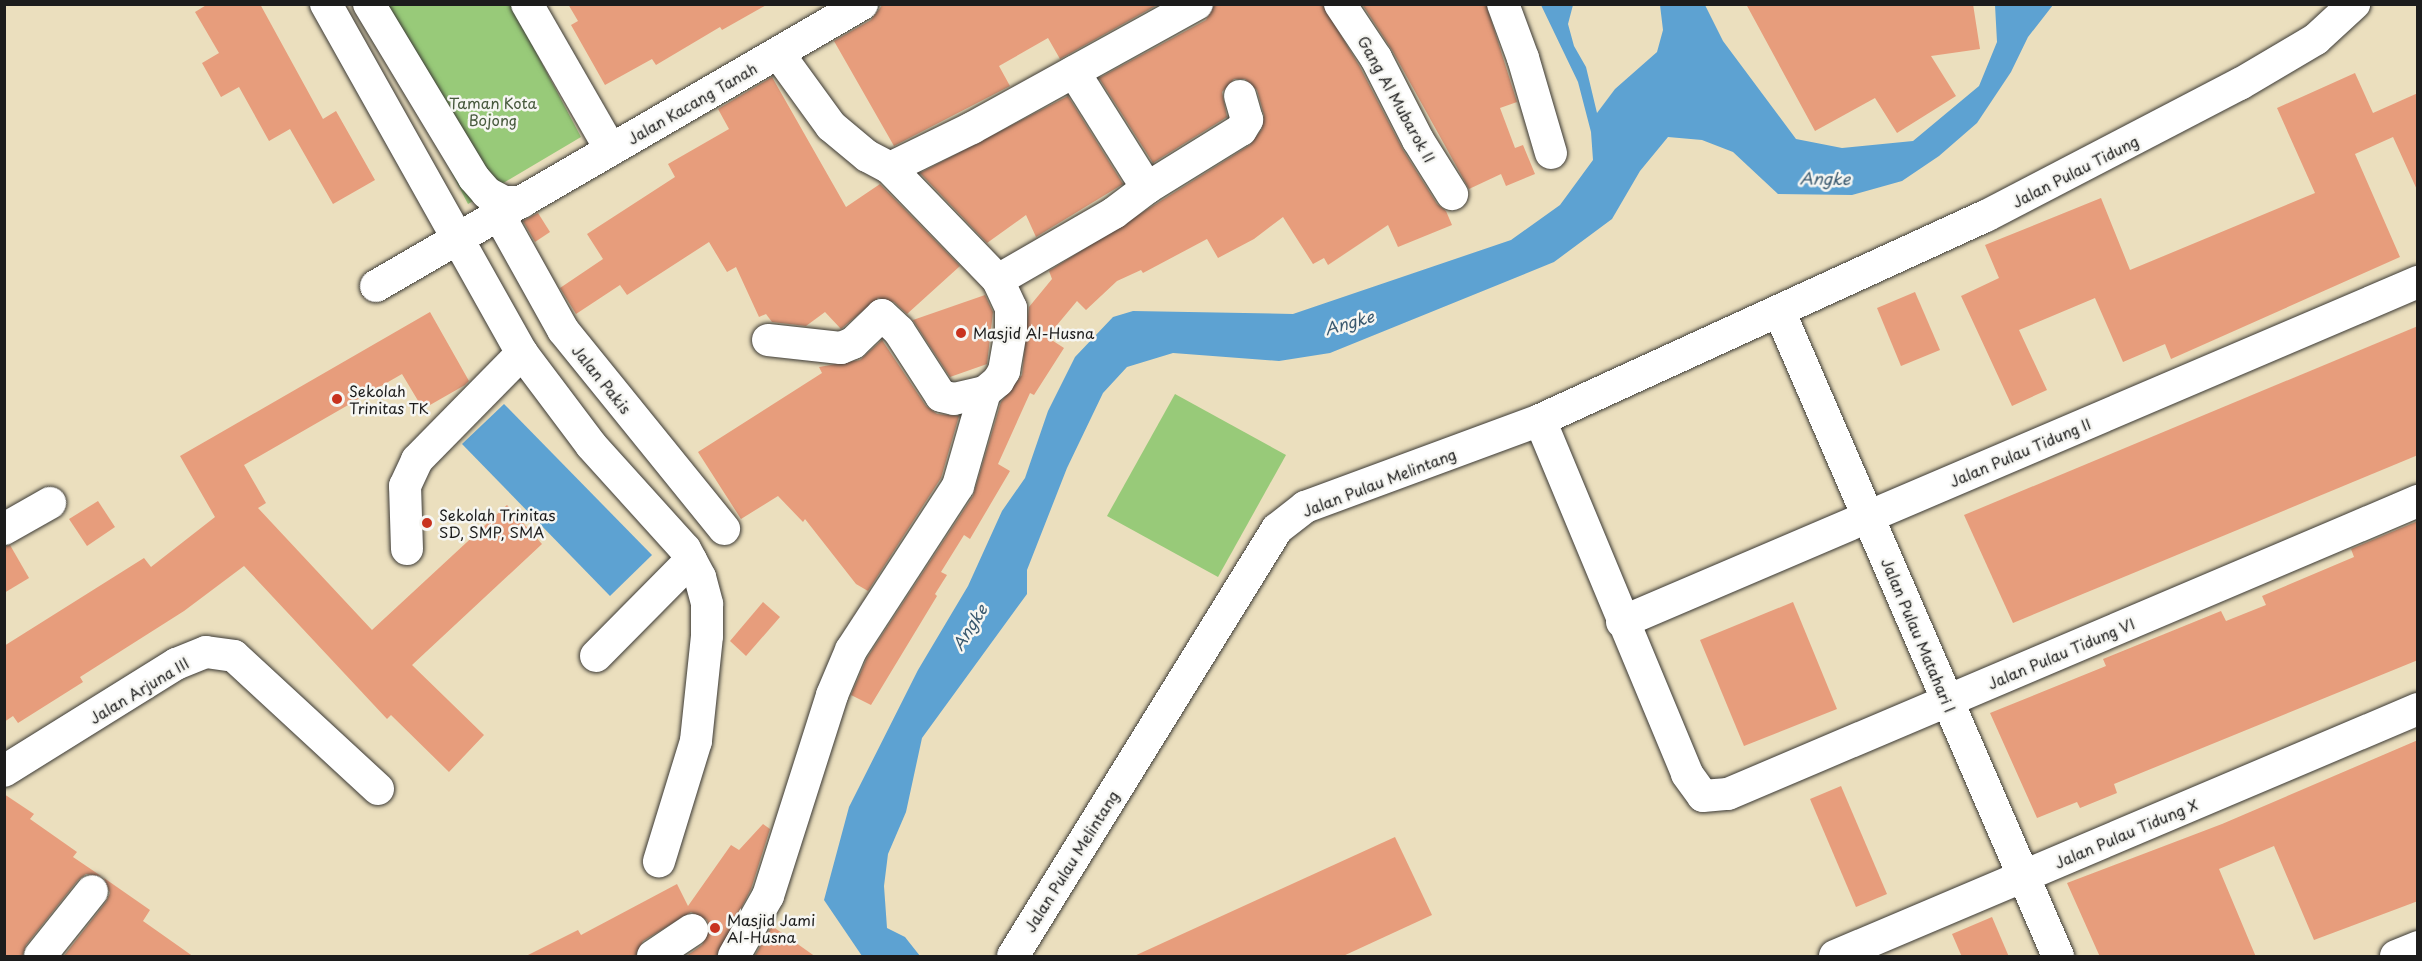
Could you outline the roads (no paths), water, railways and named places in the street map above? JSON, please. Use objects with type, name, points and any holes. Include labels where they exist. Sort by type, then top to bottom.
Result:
[{"type":"street","points":[[326,4],[522,353],[591,445],[691,560],[700,576],[706,604],[696,741],[659,861]]},
{"type":"street","points":[[369,4],[480,186],[511,208],[376,286]]},
{"type":"street","points":[[526,4],[611,150]]},
{"type":"street","name":"Jalan Kacang Tanah","points":[[511,208],[862,4]]},
{"type":"street","points":[[890,168],[1074,72],[1197,4]]},
{"type":"street","name":"Gang Al Mubarok II","points":[[1340,4],[1376,58],[1427,157],[1452,194]]},
{"type":"street","points":[[1503,4],[1551,153]]},
{"type":"street","name":"Jalan Pulau Tidung","points":[[1780,313],[1986,216],[2168,123],[2316,39],[2354,4]]},
{"type":"street","points":[[734,957],[768,896],[832,695],[851,650],[958,486],[985,392],[1004,371],[1011,331],[1011,308],[998,280],[890,168],[867,156],[831,126],[778,53]]},
{"type":"street","points":[[1074,72],[1147,188]]},
{"type":"street","points":[[998,280],[1114,213],[1147,188],[1246,125],[1240,96]]},
{"type":"street","name":"Jalan Pakis","points":[[511,208],[563,330],[724,529]]},
{"type":"street","name":"Jalan Pulau Tidung II","points":[[1622,622],[2418,282]]},
{"type":"street","name":"Jalan Pulau Melintang","points":[[1013,957],[1277,529],[1305,507],[1540,420],[1780,313]]},
{"type":"street","name":"Jalan Pulau Matahari I","points":[[1780,313],[2058,957]]},
{"type":"street","points":[[768,340],[841,348],[853,343],[882,315],[899,331],[941,396],[954,399],[985,392]]},
{"type":"street","points":[[407,549],[405,486],[417,460],[522,353]]},
{"type":"street","points":[[1540,420],[1622,622]]},
{"type":"street","name":"Jalan Pulau Tidung VI","points":[[1622,622],[1687,774],[1702,796],[1728,794],[2418,501]]},
{"type":"street","points":[[4,529],[50,503]]},
{"type":"street","points":[[596,656],[691,560]]},
{"type":"street","name":"Jalan Arjuna III","points":[[4,771],[176,664],[206,652],[234,656],[378,789]]},
{"type":"street","name":"Jalan Pulau Tidung X","points":[[1835,957],[2418,709]]},
{"type":"street","points":[[40,957],[92,891]]},
{"type":"street","points":[[653,957],[692,930]]},
{"type":"street","points":[[2396,957],[2418,947]]},
{"type":"water","name":"Angke","points":[[1541,5],[1573,5],[1568,24],[1574,46],[1586,67],[1597,113],[1615,89],[1657,52],[1663,30],[1660,5],[1705,5],[1723,41],[1796,139],[1842,148],[1913,141],[1979,86],[1997,42],[1995,5],[2053,5],[2028,37],[2011,72],[1977,123],[1939,156],[1902,181],[1852,195],[1778,194],[1733,152],[1702,140],[1668,137],[1640,171],[1612,219],[1554,262],[1330,353],[1279,361],[1173,353],[1127,367],[1103,393],[1067,468],[1027,570],[1027,594],[922,738],[906,812],[888,854],[884,886],[887,928],[905,937],[920,956],[862,956],[824,900],[849,807],[918,670],[968,586],[1002,511],[1025,478],[1048,411],[1075,357],[1113,317],[1133,311],[1293,314],[1511,240],[1560,205],[1593,160],[1591,132],[1578,82]]},
{"type":"water","points":[[504,404],[652,555],[610,596],[462,444]]},
{"type":"place","name":"Masjid Al-Husna","points":[[961,333]]},
{"type":"place","name":"Sekolah Trinitas TK","points":[[337,399]]},
{"type":"place","name":"Sekolah Trinitas SD, SMP, SMA","points":[[427,523]]},
{"type":"place","name":"Masjid Jami Al-Husna","points":[[715,928]]},
{"type":"park label","name":"Taman Kota Bojong","points":[[493,110]]}]
